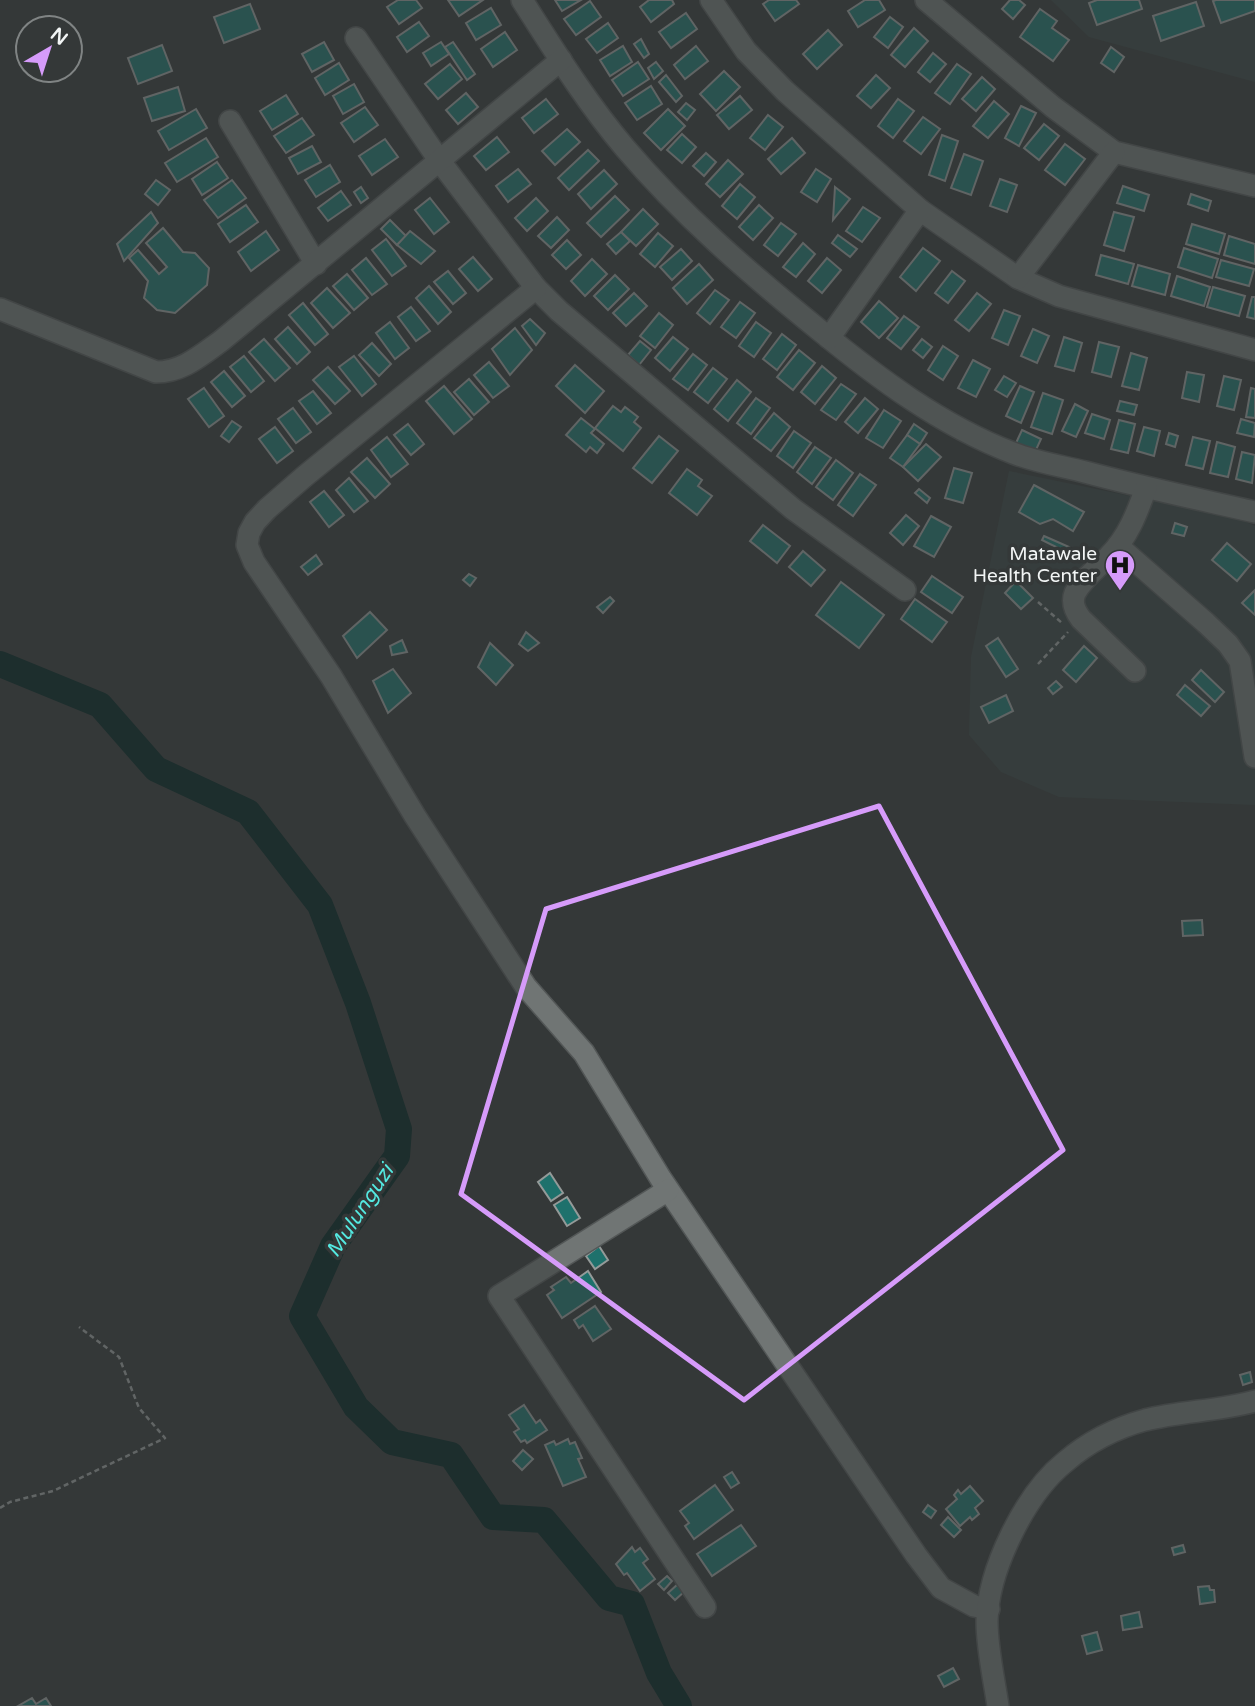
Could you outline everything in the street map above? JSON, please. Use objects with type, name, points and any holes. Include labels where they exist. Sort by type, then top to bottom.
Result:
[{"type":"street","points":[[522,0],[622,145],[649,176],[729,253],[829,338],[912,401],[972,435],[1015,454],[1146,488],[1255,512]]},
{"type":"street","points":[[711,0],[746,51],[785,91],[920,209],[1018,278],[1059,296],[1255,350]]},
{"type":"street","points":[[926,0],[1053,107],[1114,152],[1255,186]]},
{"type":"street","points":[[356,38],[439,160],[536,288],[575,326],[793,509],[905,590]]},
{"type":"street","points":[[0,309],[156,372],[170,372],[189,364],[316,264],[561,60]]},
{"type":"street","points":[[230,121],[316,264]]},
{"type":"street","points":[[1018,278],[1114,152]]},
{"type":"street","points":[[829,338],[920,209]]},
{"type":"street","points":[[536,288],[267,509],[255,522],[247,545],[254,562],[331,677],[488,930],[526,987],[584,1053],[668,1190],[916,1555],[941,1588],[974,1606],[989,1609]]},
{"type":"street","points":[[1135,671],[1081,619],[1075,611],[1073,601],[1080,586],[1118,547],[1136,515],[1146,488]]},
{"type":"street","points":[[1118,547],[1206,623],[1236,653],[1240,661],[1255,757]]},
{"type":"street","points":[[668,1190],[499,1296],[705,1607]]},
{"type":"street","points":[[998,1706],[987,1622],[992,1584],[1011,1530],[1045,1483],[1063,1463],[1102,1437],[1145,1420],[1255,1401]]},
{"type":"path","points":[[1038,602],[1069,630],[1038,664]]},
{"type":"path","points":[[0,1508],[10,1502],[52,1491],[165,1438],[139,1408],[119,1357],[79,1327]]},
{"type":"highlighted area","points":[[879,806],[1063,1150],[744,1400],[461,1194],[546,909]]},
{"type":"shaded area","points":[[1051,0],[1255,0],[1255,82],[1089,37]]},
{"type":"shaded area","name":"Matawale Health Center","points":[[1009,471],[1237,518],[1255,526],[1255,805],[1059,797],[1001,772],[969,735],[971,657]]},
{"type":"building","points":[[398,0],[416,0],[422,8],[399,24],[387,7]]},
{"type":"building","points":[[448,0],[483,0],[459,16]]},
{"type":"building","points":[[555,0],[581,0],[562,11]]},
{"type":"building","points":[[649,0],[672,0],[674,4],[651,22],[640,7]]},
{"type":"building","points":[[769,0],[796,0],[799,4],[775,21],[763,4]]},
{"type":"building","points":[[865,0],[879,0],[885,10],[858,27],[848,11]]},
{"type":"building","points":[[1010,0],[1019,0],[1025,5],[1013,19],[1002,9]]},
{"type":"building","points":[[1097,0],[1139,0],[1142,9],[1097,25],[1089,3]]},
{"type":"building","points":[[1255,0],[1255,11],[1221,23],[1213,1]]},
{"type":"building","points":[[590,1],[601,17],[576,35],[564,19]]},
{"type":"building","points":[[1196,2],[1204,26],[1161,41],[1153,16]]},
{"type":"building","points":[[250,4],[260,29],[224,43],[214,17]]},
{"type":"building","points":[[491,8],[501,25],[476,40],[466,23]]},
{"type":"building","points":[[1040,9],[1057,21],[1052,28],[1069,40],[1053,61],[1020,37]]},
{"type":"building","points":[[686,13],[697,29],[671,48],[659,32]]},
{"type":"building","points":[[890,17],[903,27],[888,48],[874,37]]},
{"type":"building","points":[[419,22],[429,36],[407,52],[397,37]]},
{"type":"building","points":[[608,23],[618,38],[597,53],[586,39]]},
{"type":"building","points":[[914,28],[928,41],[905,67],[891,55]]},
{"type":"building","points":[[828,30],[842,45],[817,69],[803,54]]},
{"type":"building","points":[[505,32],[517,50],[493,67],[481,49]]},
{"type":"building","points":[[641,39],[649,54],[644,58],[634,44]]},
{"type":"building","points":[[324,42],[334,60],[312,72],[302,54]]},
{"type":"building","points":[[441,42],[449,54],[431,66],[423,53]]},
{"type":"building","points":[[453,42],[475,74],[467,80],[445,47]]},
{"type":"building","points":[[162,45],[172,71],[138,84],[128,58]]},
{"type":"building","points":[[623,46],[632,62],[610,76],[600,60]]},
{"type":"building","points":[[696,46],[708,61],[685,79],[674,65]]},
{"type":"building","points":[[1111,47],[1124,57],[1114,72],[1101,63]]},
{"type":"building","points":[[933,53],[946,64],[930,82],[918,72]]},
{"type":"building","points":[[638,62],[649,79],[623,96],[612,80]]},
{"type":"building","points":[[656,62],[663,71],[654,79],[648,68]]},
{"type":"building","points":[[339,63],[349,80],[325,95],[315,78]]},
{"type":"building","points":[[450,64],[462,79],[438,99],[425,84]]},
{"type":"building","points":[[957,64],[971,74],[950,104],[935,93]]},
{"type":"building","points":[[724,71],[740,87],[716,111],[700,94]]},
{"type":"building","points":[[666,75],[682,96],[676,102],[659,82]]},
{"type":"building","points":[[876,75],[890,88],[871,108],[857,96]]},
{"type":"building","points":[[982,77],[995,89],[976,111],[962,99]]},
{"type":"building","points":[[354,84],[364,102],[343,114],[333,96]]},
{"type":"building","points":[[651,86],[662,104],[637,120],[625,103]]},
{"type":"building","points":[[178,87],[185,111],[152,121],[144,98]]},
{"type":"building","points":[[466,93],[478,107],[458,124],[446,110]]},
{"type":"building","points":[[286,95],[298,114],[272,130],[260,111]]},
{"type":"building","points":[[740,96],[752,110],[729,129],[717,115]]},
{"type":"building","points":[[546,99],[558,114],[534,133],[522,118]]},
{"type":"building","points":[[898,99],[914,111],[893,138],[878,126]]},
{"type":"building","points":[[994,101],[1009,114],[988,138],[973,126]]},
{"type":"building","points":[[686,103],[695,110],[687,120],[678,112]]},
{"type":"building","points":[[1021,106],[1036,113],[1019,146],[1005,138]]},
{"type":"building","points":[[365,107],[378,125],[354,142],[341,123]]},
{"type":"building","points":[[196,109],[207,128],[169,150],[158,131]]},
{"type":"building","points":[[668,109],[685,126],[661,150],[644,133]]},
{"type":"building","points":[[768,115],[783,127],[765,150],[750,138]]},
{"type":"building","points":[[923,117],[940,129],[921,154],[904,141]]},
{"type":"building","points":[[302,118],[314,135],[286,153],[274,136]]},
{"type":"building","points":[[1044,124],[1059,136],[1039,160],[1024,148]]},
{"type":"building","points":[[567,129],[580,142],[555,165],[542,151]]},
{"type":"building","points":[[682,134],[696,147],[682,163],[667,150]]},
{"type":"building","points":[[942,135],[958,141],[945,181],[929,175]]},
{"type":"building","points":[[497,137],[509,152],[486,170],[474,156]]},
{"type":"building","points":[[206,138],[218,157],[177,182],[165,163]]},
{"type":"building","points":[[792,138],[805,153],[781,174],[768,159]]},
{"type":"building","points":[[385,139],[398,157],[372,175],[359,156]]},
{"type":"building","points":[[1065,144],[1085,159],[1065,185],[1045,170]]},
{"type":"building","points":[[312,146],[321,162],[298,174],[289,158]]},
{"type":"building","points":[[588,150],[599,161],[569,190],[558,178]]},
{"type":"building","points":[[706,153],[716,162],[704,176],[693,166]]},
{"type":"building","points":[[964,154],[983,161],[971,195],[951,188]]},
{"type":"building","points":[[728,160],[743,174],[720,197],[706,184]]},
{"type":"building","points":[[217,162],[228,178],[202,195],[192,179]]},
{"type":"building","points":[[330,165],[340,182],[316,197],[305,180]]},
{"type":"building","points":[[518,169],[531,184],[508,202],[496,186]]},
{"type":"building","points":[[816,169],[831,179],[817,202],[801,192]]},
{"type":"building","points":[[604,170],[617,184],[591,209],[578,194]]},
{"type":"building","points":[[1000,179],[1017,185],[1007,212],[990,206]]},
{"type":"building","points":[[156,180],[170,190],[158,205],[145,194]]},
{"type":"building","points":[[232,180],[246,198],[218,218],[204,200]]},
{"type":"building","points":[[740,184],[755,197],[737,219],[722,206]]},
{"type":"building","points":[[1123,186],[1149,195],[1144,211],[1117,203]]},
{"type":"building","points":[[361,187],[368,198],[361,203],[354,192]]},
{"type":"building","points":[[835,187],[850,199],[833,220]]},
{"type":"building","points":[[341,191],[351,205],[328,221],[318,208]]},
{"type":"building","points":[[1191,194],[1211,201],[1208,211],[1188,204]]},
{"type":"building","points":[[615,196],[629,210],[601,237],[587,223]]},
{"type":"building","points":[[430,198],[449,222],[434,234],[415,210]]},
{"type":"building","points":[[536,198],[548,211],[527,231],[515,218]]},
{"type":"building","points":[[246,205],[258,222],[230,242],[218,224]]},
{"type":"building","points":[[759,205],[773,218],[753,240],[739,227]]},
{"type":"building","points":[[863,207],[880,218],[862,242],[846,231]]},
{"type":"building","points":[[643,209],[658,224],[636,246],[621,232]]},
{"type":"building","points":[[151,212],[158,223],[124,261],[117,244]]},
{"type":"building","points":[[1114,212],[1134,217],[1124,251],[1104,245]]},
{"type":"building","points":[[557,217],[569,230],[551,248],[538,236]]},
{"type":"building","points":[[390,220],[406,236],[397,245],[381,229]]},
{"type":"building","points":[[781,223],[796,234],[778,256],[764,245]]},
{"type":"building","points":[[1192,224],[1225,234],[1219,254],[1186,244]]},
{"type":"building","points":[[163,228],[183,252],[195,253],[209,268],[207,285],[175,313],[157,310],[144,298],[148,281],[129,258],[138,250],[159,274],[167,267],[146,243]]},
{"type":"building","points":[[266,231],[279,250],[251,271],[238,252]]},
{"type":"building","points":[[410,231],[435,251],[421,264],[397,245]]},
{"type":"building","points":[[621,232],[630,241],[616,254],[607,244]]},
{"type":"building","points":[[658,233],[673,246],[655,267],[640,254]]},
{"type":"building","points":[[838,235],[857,249],[850,257],[832,243]]},
{"type":"building","points":[[1229,236],[1255,244],[1255,264],[1224,255]]},
{"type":"building","points":[[386,239],[406,266],[392,276],[372,250]]},
{"type":"building","points":[[567,240],[581,255],[566,269],[552,255]]},
{"type":"building","points":[[803,243],[815,254],[796,277],[783,267]]},
{"type":"building","points":[[923,248],[940,261],[916,291],[900,277]]},
{"type":"building","points":[[1184,248],[1218,259],[1212,278],[1178,267]]},
{"type":"building","points":[[681,249],[692,261],[672,280],[660,267]]},
{"type":"building","points":[[1101,255],[1134,264],[1128,284],[1096,275]]},
{"type":"building","points":[[473,257],[492,279],[478,291],[459,269]]},
{"type":"building","points":[[366,258],[387,284],[372,295],[352,270]]},
{"type":"building","points":[[827,258],[841,270],[822,293],[808,281]]},
{"type":"building","points":[[592,259],[607,274],[585,296],[571,281]]},
{"type":"building","points":[[1221,260],[1254,269],[1249,286],[1216,277]]},
{"type":"building","points":[[699,264],[713,280],[687,304],[673,288]]},
{"type":"building","points":[[1138,265],[1170,274],[1165,295],[1132,286]]},
{"type":"building","points":[[448,271],[466,293],[453,304],[434,282]]},
{"type":"building","points":[[952,271],[965,281],[948,303],[935,293]]},
{"type":"building","points":[[347,274],[368,298],[354,310],[333,286]]},
{"type":"building","points":[[615,275],[629,289],[608,310],[594,296]]},
{"type":"building","points":[[1177,276],[1210,287],[1204,306],[1171,296]]},
{"type":"building","points":[[429,286],[451,312],[438,324],[416,298]]},
{"type":"building","points":[[1213,287],[1245,296],[1239,316],[1207,307]]},
{"type":"building","points":[[327,288],[350,313],[333,328],[311,303]]},
{"type":"building","points":[[715,290],[729,300],[710,324],[697,313]]},
{"type":"building","points":[[634,293],[647,306],[626,326],[613,313]]},
{"type":"building","points":[[977,293],[991,304],[969,331],[955,320]]},
{"type":"building","points":[[1252,297],[1255,297],[1255,319],[1247,317]]},
{"type":"building","points":[[879,301],[898,318],[879,338],[861,322]]},
{"type":"building","points":[[740,302],[755,313],[736,338],[721,327]]},
{"type":"building","points":[[303,303],[328,334],[315,345],[289,315]]},
{"type":"building","points":[[411,307],[430,331],[416,341],[398,317]]},
{"type":"building","points":[[1004,310],[1020,316],[1008,345],[992,338]]},
{"type":"building","points":[[659,313],[673,325],[655,348],[640,336]]},
{"type":"building","points":[[904,316],[919,327],[901,349],[887,338]]},
{"type":"building","points":[[530,319],[545,333],[536,345],[522,326]]},
{"type":"building","points":[[390,322],[409,348],[395,359],[376,333]]},
{"type":"building","points":[[756,322],[771,333],[754,357],[739,346]]},
{"type":"building","points":[[288,327],[310,352],[297,364],[275,339]]},
{"type":"building","points":[[515,328],[532,350],[510,375],[492,349]]},
{"type":"building","points":[[1033,329],[1049,336],[1037,363],[1021,356]]},
{"type":"building","points":[[782,334],[796,345],[777,370],[763,359]]},
{"type":"building","points":[[673,337],[688,349],[670,371],[655,358]]},
{"type":"building","points":[[1064,337],[1082,343],[1074,371],[1055,366]]},
{"type":"building","points":[[264,339],[290,368],[275,381],[249,352]]},
{"type":"building","points":[[922,339],[932,347],[923,358],[913,350]]},
{"type":"building","points":[[640,341],[651,350],[639,365],[628,355]]},
{"type":"building","points":[[1099,342],[1119,347],[1111,377],[1092,372]]},
{"type":"building","points":[[372,343],[391,364],[379,376],[359,355]]},
{"type":"building","points":[[943,346],[958,356],[943,380],[928,370]]},
{"type":"building","points":[[799,350],[815,363],[793,390],[777,377]]},
{"type":"building","points":[[1131,353],[1147,358],[1139,390],[1122,386]]},
{"type":"building","points":[[693,354],[707,365],[688,390],[673,379]]},
{"type":"building","points":[[244,356],[264,381],[251,392],[230,367]]},
{"type":"building","points":[[354,356],[376,384],[362,396],[339,367]]},
{"type":"building","points":[[973,360],[990,369],[976,397],[958,388]]},
{"type":"building","points":[[489,362],[509,386],[493,398],[474,375]]},
{"type":"building","points":[[575,365],[604,391],[585,413],[556,386]]},
{"type":"building","points":[[822,366],[836,378],[815,404],[801,392]]},
{"type":"building","points":[[328,367],[350,391],[335,404],[313,380]]},
{"type":"building","points":[[713,368],[727,379],[708,403],[694,392]]},
{"type":"building","points":[[224,371],[245,396],[232,407],[211,382]]},
{"type":"building","points":[[1187,372],[1204,375],[1199,402],[1182,398]]},
{"type":"building","points":[[1004,376],[1016,383],[1007,397],[995,390]]},
{"type":"building","points":[[1224,376],[1241,380],[1234,410],[1217,406]]},
{"type":"building","points":[[469,379],[489,402],[474,415],[454,392]]},
{"type":"building","points":[[737,380],[751,392],[728,421],[714,409]]},
{"type":"building","points":[[841,384],[856,394],[836,420],[821,410]]},
{"type":"building","points":[[444,386],[472,419],[454,434],[426,401]]},
{"type":"building","points":[[1020,386],[1034,392],[1021,423],[1006,416]]},
{"type":"building","points":[[204,388],[224,416],[209,427],[188,399]]},
{"type":"building","points":[[1251,388],[1255,389],[1255,418],[1246,417]]},
{"type":"building","points":[[313,391],[331,413],[317,424],[299,401]]},
{"type":"building","points":[[1043,393],[1063,400],[1052,434],[1031,427]]},
{"type":"building","points":[[756,398],[770,408],[751,434],[737,423]]},
{"type":"building","points":[[865,398],[878,409],[858,433],[845,422]]},
{"type":"building","points":[[1120,401],[1137,405],[1134,415],[1117,411]]},
{"type":"building","points":[[1075,404],[1088,411],[1076,437],[1062,431]]},
{"type":"building","points":[[613,406],[621,412],[625,407],[638,417],[634,422],[641,428],[623,451],[595,428]]},
{"type":"building","points":[[293,408],[311,432],[296,443],[278,419]]},
{"type":"building","points":[[884,410],[901,421],[883,448],[866,438]]},
{"type":"building","points":[[774,413],[790,427],[771,451],[754,438]]},
{"type":"building","points":[[1092,414],[1110,420],[1104,439],[1085,433]]},
{"type":"building","points":[[581,418],[595,429],[591,433],[604,444],[597,453],[590,447],[586,452],[566,435]]},
{"type":"building","points":[[1241,419],[1255,423],[1254,437],[1237,433]]},
{"type":"building","points":[[1119,420],[1135,424],[1128,453],[1111,449]]},
{"type":"building","points":[[232,421],[241,427],[229,442],[221,436]]},
{"type":"building","points":[[408,424],[424,444],[411,455],[394,435]]},
{"type":"building","points":[[914,424],[927,433],[920,444],[907,435]]},
{"type":"building","points":[[275,427],[293,451],[277,463],[259,439]]},
{"type":"building","points":[[1144,427],[1160,431],[1154,456],[1137,451]]},
{"type":"building","points":[[1022,430],[1041,439],[1035,452],[1016,443]]},
{"type":"building","points":[[794,431],[811,443],[793,468],[777,456]]},
{"type":"building","points":[[1169,433],[1178,436],[1175,447],[1166,444]]},
{"type":"building","points":[[907,435],[920,444],[903,467],[890,458]]},
{"type":"building","points":[[659,436],[678,451],[652,483],[633,468]]},
{"type":"building","points":[[387,437],[408,464],[391,477],[371,450]]},
{"type":"building","points":[[1193,437],[1210,441],[1203,469],[1186,465]]},
{"type":"building","points":[[1217,442],[1235,447],[1228,477],[1210,473]]},
{"type":"building","points":[[926,444],[941,457],[918,481],[903,467]]},
{"type":"building","points":[[815,447],[831,458],[812,484],[797,472]]},
{"type":"building","points":[[1242,452],[1255,455],[1252,483],[1236,479]]},
{"type":"building","points":[[367,458],[390,484],[375,498],[351,472]]},
{"type":"building","points":[[836,460],[853,473],[833,500],[816,487]]},
{"type":"building","points":[[954,468],[972,473],[963,503],[945,498]]},
{"type":"building","points":[[687,469],[702,480],[698,486],[712,496],[697,515],[669,493]]},
{"type":"building","points":[[860,474],[876,485],[853,516],[838,505]]},
{"type":"building","points":[[349,478],[368,501],[354,512],[336,490]]},
{"type":"building","points":[[1034,485],[1084,512],[1073,531],[1053,519],[1040,524],[1019,512]]},
{"type":"building","points":[[919,489],[930,498],[927,503],[915,493]]},
{"type":"building","points":[[324,491],[344,515],[329,527],[310,502]]},
{"type":"building","points":[[906,515],[919,526],[903,545],[890,533]]},
{"type":"building","points":[[931,516],[951,527],[934,557],[914,546]]},
{"type":"building","points":[[1175,523],[1187,527],[1184,536],[1172,533]]},
{"type":"building","points":[[763,525],[790,546],[777,563],[750,541]]},
{"type":"building","points":[[1044,536],[1069,547],[1066,552],[1042,540]]},
{"type":"building","points":[[1227,543],[1251,564],[1237,581],[1212,560]]},
{"type":"building","points":[[803,551],[825,570],[811,586],[789,567]]},
{"type":"building","points":[[316,555],[322,564],[308,575],[301,567]]},
{"type":"building","points":[[469,574],[476,578],[470,586],[463,580]]},
{"type":"building","points":[[932,576],[963,597],[952,613],[921,592]]},
{"type":"building","points":[[1016,581],[1033,598],[1021,609],[1005,593]]},
{"type":"building","points":[[841,582],[884,615],[859,648],[816,615]]},
{"type":"building","points":[[1255,590],[1255,615],[1242,603]]},
{"type":"building","points":[[610,597],[614,601],[603,613],[597,607]]},
{"type":"building","points":[[915,599],[947,622],[932,642],[901,619]]},
{"type":"building","points":[[370,612],[387,630],[357,658],[343,636]]},
{"type":"building","points":[[526,632],[539,643],[528,651],[519,644]]},
{"type":"building","points":[[998,638],[1018,669],[1006,677],[986,646]]},
{"type":"building","points":[[402,640],[407,652],[392,655],[390,646]]},
{"type":"building","points":[[490,643],[513,665],[496,685],[478,667]]},
{"type":"building","points":[[1084,646],[1097,658],[1076,682],[1063,670]]},
{"type":"building","points":[[393,669],[411,693],[388,713],[373,681]]},
{"type":"building","points":[[1201,670],[1224,692],[1215,702],[1192,680]]},
{"type":"building","points":[[1056,681],[1062,687],[1053,694],[1048,688]]},
{"type":"building","points":[[1185,685],[1210,706],[1201,716],[1177,695]]},
{"type":"building","points":[[1006,695],[1013,711],[989,723],[981,707]]},
{"type":"building","points":[[1202,920],[1203,935],[1183,936],[1182,921]]},
{"type":"building","points":[[550,1173],[563,1193],[551,1201],[538,1182]]},
{"type":"building","points":[[567,1197],[580,1218],[567,1226],[554,1205]]},
{"type":"building","points":[[599,1246],[608,1260],[595,1269],[586,1256]]},
{"type":"building","points":[[588,1271],[601,1292],[562,1318],[547,1295],[554,1290],[551,1287],[566,1277],[571,1283]]},
{"type":"building","points":[[595,1306],[611,1329],[593,1341],[583,1325],[579,1328],[574,1320]]},
{"type":"building","points":[[1250,1372],[1252,1382],[1243,1385],[1240,1375]]},
{"type":"building","points":[[524,1405],[536,1423],[540,1420],[547,1430],[527,1443],[525,1440],[521,1442],[514,1432],[519,1429],[509,1415]]},
{"type":"building","points":[[568,1439],[570,1444],[575,1442],[582,1458],[578,1459],[586,1477],[563,1486],[545,1445],[554,1441],[556,1445]]},
{"type":"building","points":[[523,1450],[533,1459],[522,1470],[513,1461]]},
{"type":"building","points":[[732,1472],[739,1483],[731,1488],[724,1477]]},
{"type":"building","points":[[715,1485],[733,1510],[694,1539],[685,1526],[689,1523],[680,1511]]},
{"type":"building","points":[[970,1486],[983,1501],[975,1508],[979,1514],[972,1520],[970,1517],[960,1526],[946,1509],[957,1499],[954,1495],[958,1490],[961,1494]]},
{"type":"building","points":[[928,1505],[936,1511],[931,1518],[923,1512]]},
{"type":"building","points":[[948,1517],[961,1530],[954,1537],[941,1525]]},
{"type":"building","points":[[741,1525],[756,1546],[712,1576],[697,1554]]},
{"type":"building","points":[[1183,1545],[1185,1552],[1174,1555],[1172,1548]]},
{"type":"building","points":[[632,1547],[635,1552],[640,1548],[648,1559],[643,1563],[655,1579],[640,1591],[627,1573],[624,1575],[616,1564]]},
{"type":"building","points":[[667,1576],[672,1581],[664,1590],[658,1584]]},
{"type":"building","points":[[678,1584],[685,1591],[675,1600],[668,1593]]},
{"type":"building","points":[[1209,1586],[1210,1590],[1214,1590],[1215,1602],[1200,1604],[1198,1587]]},
{"type":"building","points":[[1139,1612],[1142,1627],[1123,1630],[1121,1616]]},
{"type":"building","points":[[1097,1632],[1102,1650],[1087,1654],[1082,1636]]},
{"type":"building","points":[[953,1668],[959,1679],[944,1687],[938,1676]]},
{"type":"building","points":[[32,1698],[36,1704],[46,1698],[51,1706],[18,1706]]},
{"type":"waterway","name":"Mulunguzi","points":[[0,664],[100,705],[156,769],[248,812],[320,905],[358,1003],[399,1129],[397,1156],[333,1246],[302,1316],[356,1407],[392,1442],[451,1455],[493,1517],[544,1520],[609,1598],[632,1604],[659,1673],[679,1706]]},
{"type":"place","name":"Matawale Health Center","points":[[1120,592]]}]
